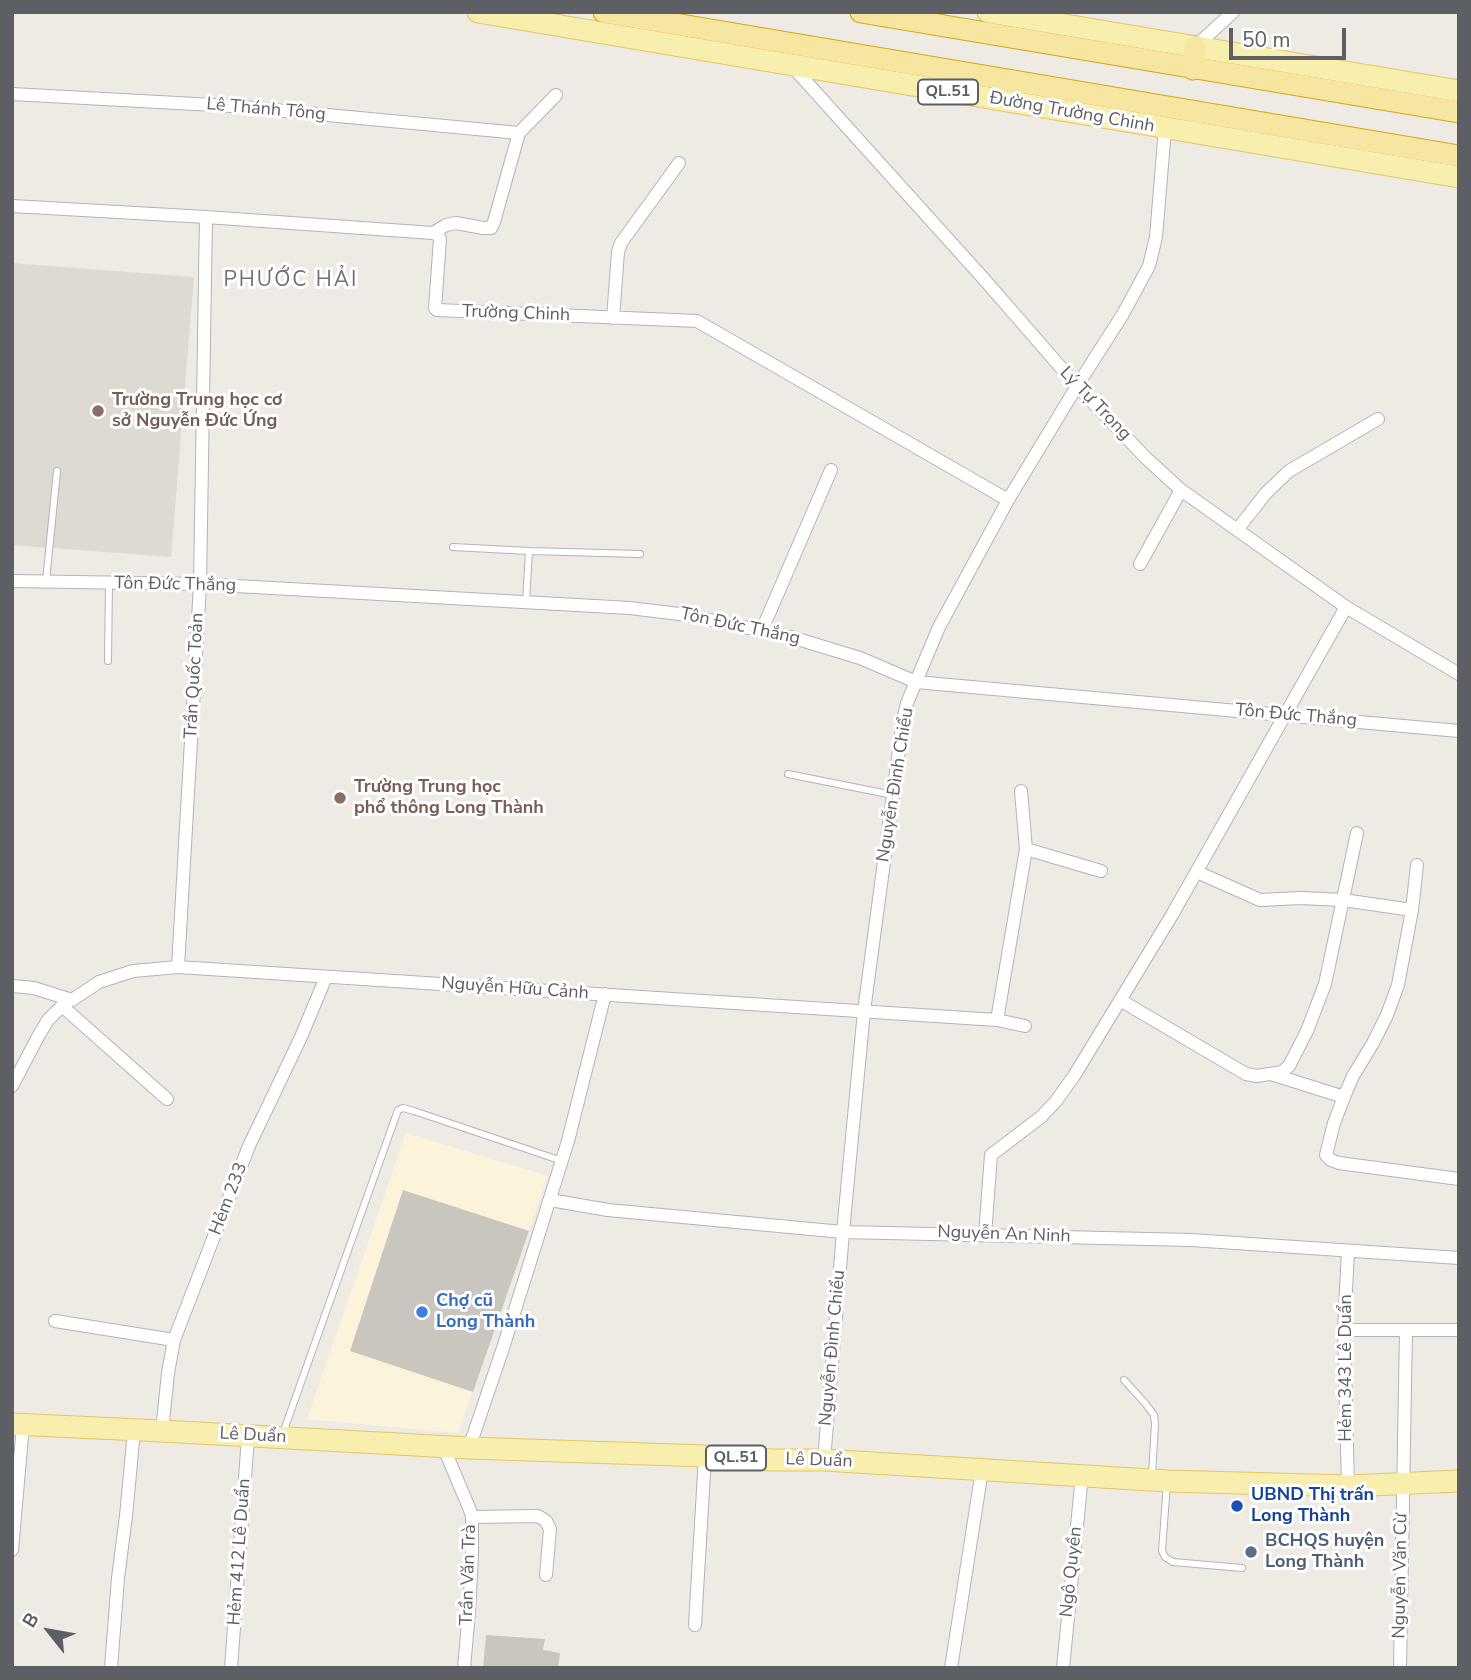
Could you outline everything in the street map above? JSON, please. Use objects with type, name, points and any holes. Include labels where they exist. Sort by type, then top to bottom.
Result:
[{"type":"highway","name":"Đường Trường Chinh","points":[[604,12],[794,55],[1421,160]]},
{"type":"highway","points":[[862,12],[1446,96],[1459,112]]},
{"type":"highway","name":"QL.51","points":[[1421,160],[1459,156]]},
{"type":"main road","name":"Đường Trường Chinh","points":[[478,12],[794,55]]},
{"type":"main road","points":[[994,13],[1194,58]]},
{"type":"main road","name":"Đường Trường Chinh","points":[[1421,160],[1459,177]]},
{"type":"main road","name":"Lê Duẩn","points":[[18,1425],[469,1448],[824,1460],[1160,1481],[1348,1486],[1459,1481]]},
{"type":"street","points":[[1194,58],[1233,12]]},
{"type":"street","name":"Lý Tự Trọng","points":[[794,55],[1076,386],[1146,458],[1181,490],[1346,607],[1459,674]]},
{"type":"street","name":"Lê Thánh Tông","points":[[12,94],[232,106],[519,133]]},
{"type":"street","points":[[12,206],[433,233],[446,225],[456,223],[491,228],[519,133],[556,95]]},
{"type":"street","name":"Nguyễn Đình Chiểu","points":[[824,1460],[864,1011],[907,703],[939,627],[1008,500],[1076,386],[1123,314],[1149,266],[1156,236],[1167,118]]},
{"type":"street","points":[[613,318],[621,243],[679,163]]},
{"type":"street","name":"Trần Quốc Toản","points":[[178,967],[200,584],[206,217]]},
{"type":"street","name":"Trường Chinh","points":[[433,233],[440,239],[435,308],[438,310],[697,321],[1008,500]]},
{"type":"street","points":[[1237,530],[1266,493],[1289,471],[1378,419]]},
{"type":"street","points":[[762,630],[831,470]]},
{"type":"street","points":[[1140,564],[1181,490]]},
{"type":"street","name":"Tôn Đức Thắng","points":[[12,581],[200,584],[630,608],[687,615],[792,636],[916,682],[1459,731]]},
{"type":"street","points":[[985,1235],[991,1155],[1041,1117],[1074,1076],[1197,872],[1346,607]]},
{"type":"street","points":[[997,1020],[1026,849],[1021,791]]},
{"type":"street","points":[[1120,1000],[1246,1074],[1257,1076],[1282,1072],[1289,1066],[1307,1031],[1325,984],[1357,833]]},
{"type":"street","points":[[1026,849],[1101,871]]},
{"type":"street","points":[[1417,865],[1398,985],[1373,1043],[1344,1097],[1326,1155],[1339,1163],[1459,1179]]},
{"type":"street","points":[[1197,872],[1260,900],[1343,900],[1412,910]]},
{"type":"street","name":"Nguyễn Hữu Cảnh","points":[[12,1086],[48,1020],[67,1003],[99,982],[134,971],[178,967],[997,1020],[1026,1026]]},
{"type":"street","name":"Hẻm 233","points":[[162,1431],[174,1340],[249,1146],[301,1037],[326,977]]},
{"type":"street","points":[[12,986],[34,988],[67,1003],[167,1099]]},
{"type":"street","points":[[469,1448],[562,1161],[605,995]]},
{"type":"street","points":[[1271,1074],[1344,1097]]},
{"type":"street","name":"Nguyễn An Ninh","points":[[550,1200],[608,1210],[843,1232],[1191,1241],[1459,1258]]},
{"type":"street","name":"Hẻm 343 Lê Duẩn","points":[[1348,1251],[1344,1330],[1348,1486]]},
{"type":"street","points":[[55,1321],[174,1340]]},
{"type":"street","points":[[1344,1330],[1459,1330]]},
{"type":"street","name":"Nguyễn Văn Cừ","points":[[1400,1668],[1406,1330]]},
{"type":"street","points":[[12,1550],[18,1425]]},
{"type":"street","points":[[111,1668],[134,1431]]},
{"type":"street","name":"Hẻm 412 Lê Duẩn","points":[[230,1668],[248,1437]]},
{"type":"street","name":"Trần Văn Trà","points":[[443,1446],[472,1517],[470,1600],[464,1668]]},
{"type":"street","points":[[695,1625],[705,1456]]},
{"type":"street","points":[[951,1668],[982,1470]]},
{"type":"street","name":"Ngô Quyền","points":[[1063,1668],[1082,1475]]},
{"type":"street","points":[[472,1517],[538,1517],[546,1521],[550,1529],[546,1574]]},
{"type":"lane","points":[[46,583],[57,471]]},
{"type":"lane","points":[[453,547],[640,554]]},
{"type":"lane","points":[[526,602],[529,551]]},
{"type":"lane","points":[[108,662],[110,583]]},
{"type":"lane","points":[[788,774],[893,795]]},
{"type":"lane","points":[[281,1438],[398,1110],[403,1108],[414,1111],[562,1161]]},
{"type":"lane","points":[[1124,1380],[1154,1415],[1165,1557],[1173,1562],[1242,1568]]},
{"type":"shaded area","name":"Trường Trung học cơ sở Nguyễn Đức Ứng","points":[[12,263],[194,277],[171,557],[12,545]]},
{"type":"shaded area","name":"Chợ cũ Long Thành","points":[[406,1133],[548,1176],[458,1433],[307,1419]]},
{"type":"building","points":[[403,1190],[529,1231],[473,1392],[350,1351]]},
{"type":"building","points":[[486,1635],[545,1639],[543,1650],[560,1653],[558,1668],[483,1668]]},
{"type":"place","name":"Trường Trung học cơ sở Nguyễn Đức Ứng","points":[[98,411]]},
{"type":"place","name":"Trường Trung học phổ thông Long Thành","points":[[340,798]]},
{"type":"place","name":"Chợ cũ Long Thành","points":[[422,1312]]},
{"type":"place","name":"UBND Thị trấn Long Thành","points":[[1237,1506]]},
{"type":"place","name":"BCHQS huyện Long Thành","points":[[1251,1552]]},
{"type":"district","name":"PHƯỚC HẢI","points":[[291,281]]}]
